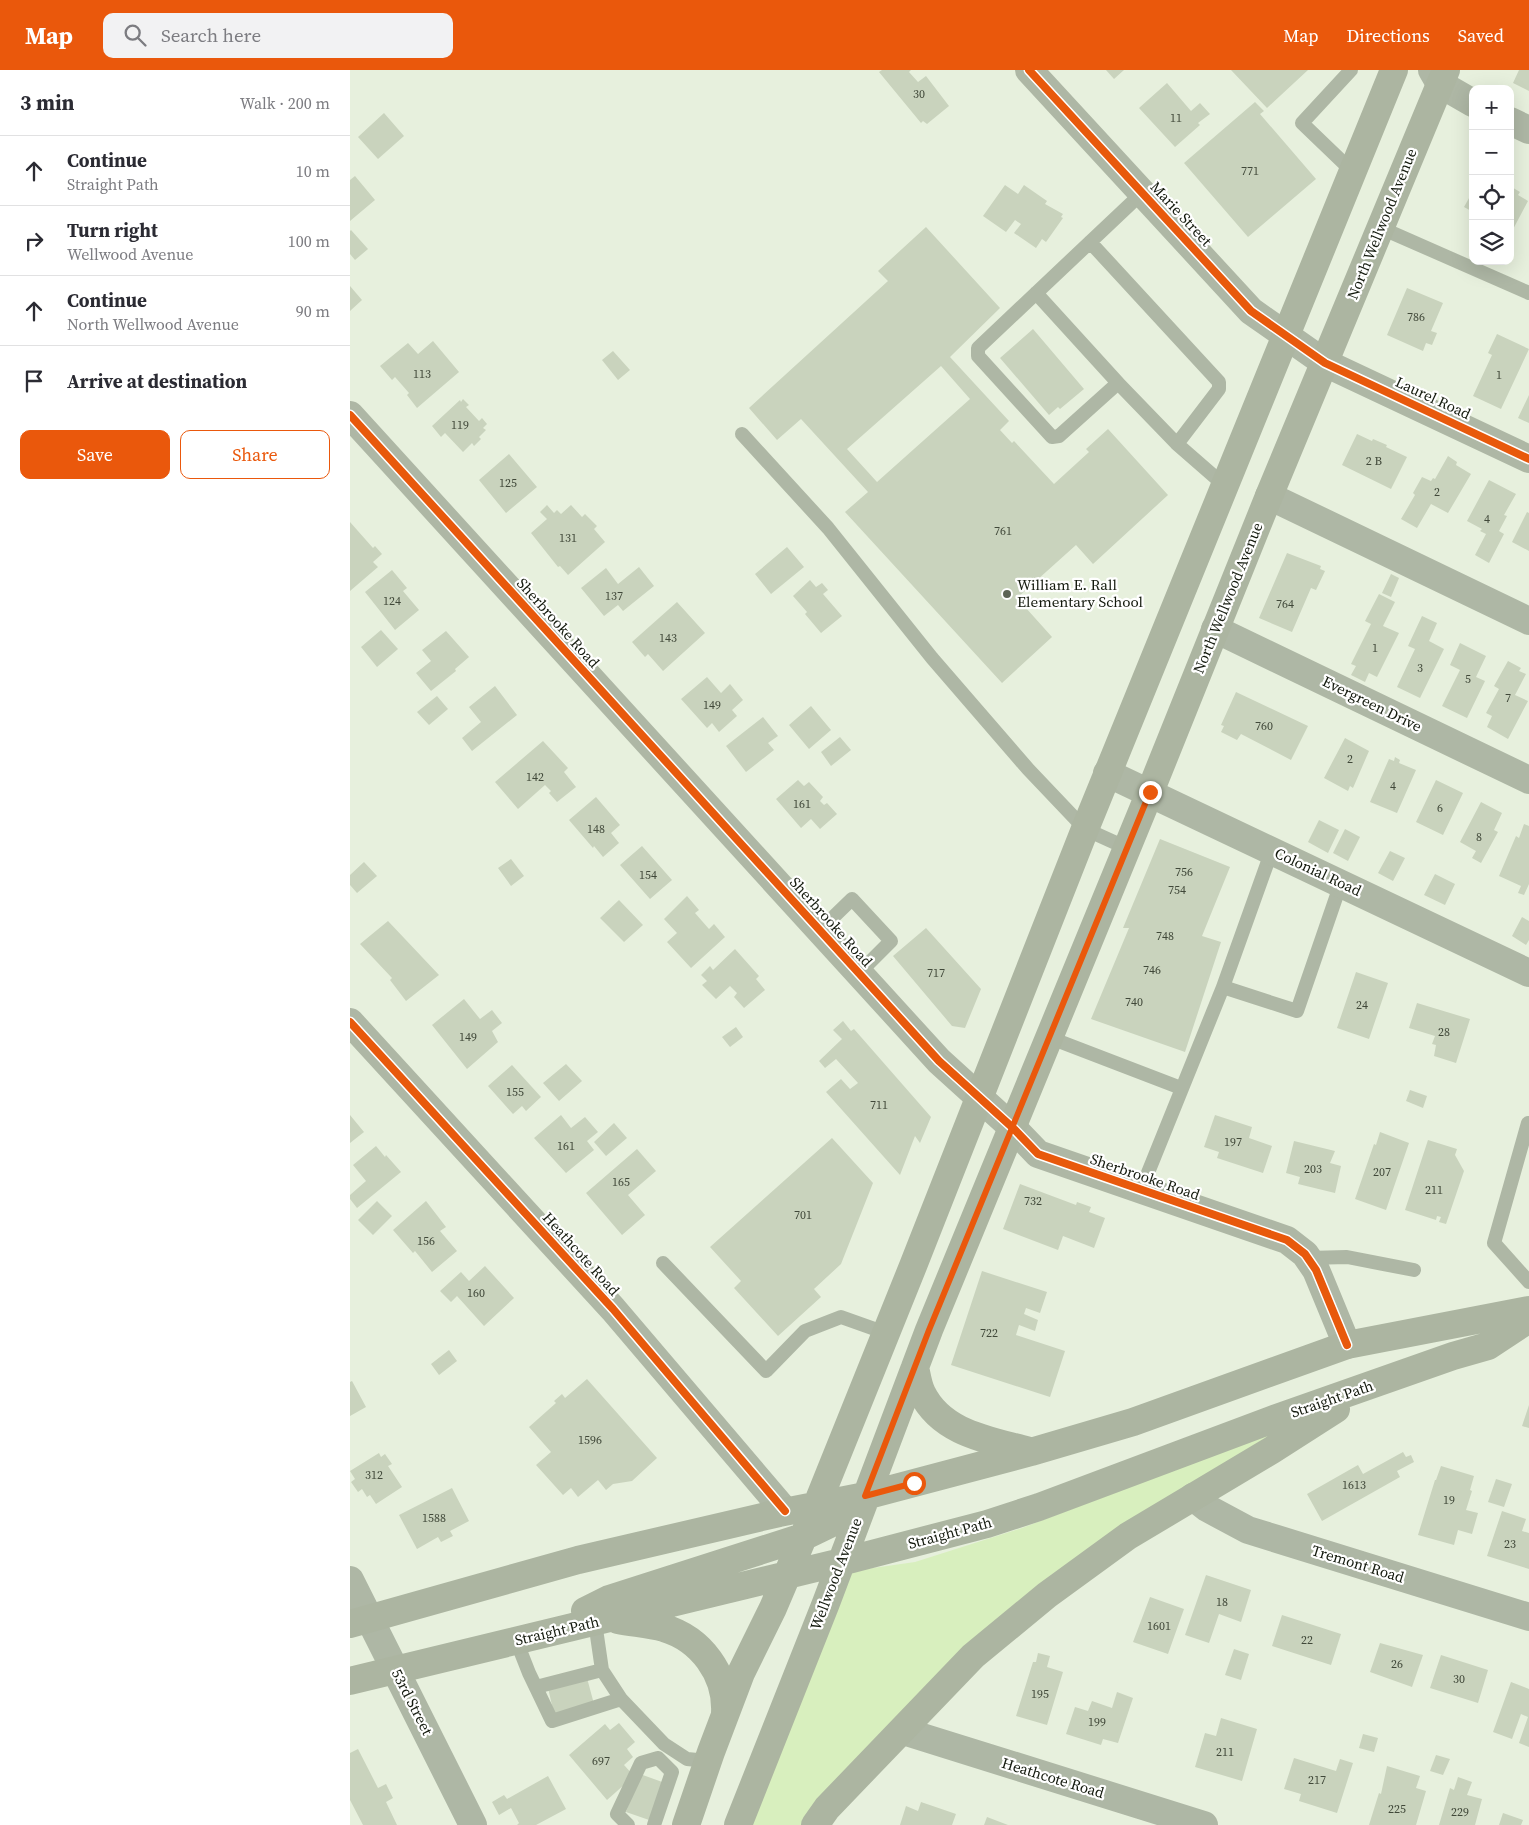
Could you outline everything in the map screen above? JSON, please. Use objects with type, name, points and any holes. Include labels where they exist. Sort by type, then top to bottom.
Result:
[{"type":"main road","points":[[686,1825],[725,1715],[742,1673],[788,1575],[816,1507],[980,1098],[1107,773],[1394,70]]},
{"type":"main road","name":"North Wellwood Avenue","points":[[1013,1128],[1048,1037],[1150,792],[1269,496],[1381,228],[1439,75]]},
{"type":"main road","name":"Wellwood Avenue","points":[[738,1825],[915,1367],[1013,1128]]},
{"type":"main road","points":[[360,1621],[578,1560],[785,1511],[816,1507],[865,1496],[1031,1452],[1134,1422],[1347,1345],[1529,1310]]},
{"type":"main road","name":"Straight Path","points":[[350,1681],[788,1575],[979,1526],[1039,1507],[1271,1420],[1453,1356],[1488,1346],[1529,1319]]},
{"type":"main road","points":[[915,1367],[920,1391],[936,1414],[947,1424],[969,1434],[1031,1452]]},
{"type":"main road","points":[[815,1825],[827,1808],[973,1656],[1047,1595],[1128,1536],[1272,1450],[1376,1384]]},
{"type":"main road","points":[[524,1639],[609,1599],[803,1538],[844,1515],[865,1496]]},
{"type":"main road","points":[[602,1620],[664,1628],[692,1643],[712,1663],[720,1676],[726,1704],[725,1715]]},
{"type":"street","name":"Marie Street","points":[[1029,70],[1251,311],[1325,363]]},
{"type":"street","points":[[1439,75],[1469,100]]},
{"type":"street","points":[[1514,123],[1529,130]]},
{"type":"street","name":"Laurel Road","points":[[1325,363],[1529,459]]},
{"type":"street","name":"Sherbrooke Road","points":[[350,415],[939,1061],[1013,1128],[1038,1154],[1287,1240],[1308,1258],[1316,1270],[1347,1345]]},
{"type":"street","points":[[1269,496],[1529,621]]},
{"type":"street","name":"Evergreen Drive","points":[[1215,629],[1529,780]]},
{"type":"street","name":"Colonial Road","points":[[1107,773],[1529,973]]},
{"type":"street","name":"Heathcote Road","points":[[350,1022],[613,1309],[785,1511]]},
{"type":"street","name":"Tremont Road","points":[[1193,1497],[1207,1508],[1248,1530],[1529,1617]]},
{"type":"street","name":"53rd Street","points":[[350,1580],[360,1621],[396,1670],[473,1825]]},
{"type":"street","name":"Heathcote Road","points":[[903,1731],[1204,1825]]},
{"type":"lane","points":[[1351,70],[1302,123],[1352,172]]},
{"type":"lane","points":[[1118,383],[1060,436],[1052,437],[978,356],[978,348],[1142,193]]},
{"type":"lane","points":[[1381,228],[1529,293]]},
{"type":"lane","points":[[1090,242],[1219,382],[1219,389],[1177,444]]},
{"type":"lane","points":[[1036,293],[1177,444],[1224,485]]},
{"type":"lane","points":[[742,434],[828,528],[958,688],[1028,769],[1085,829],[1127,848]]},
{"type":"lane","points":[[1141,1190],[1223,987],[1272,850]]},
{"type":"lane","points":[[1223,987],[1297,1011],[1341,883]]},
{"type":"lane","points":[[820,930],[852,899],[891,942],[860,973]]},
{"type":"lane","points":[[1048,1037],[1181,1088]]},
{"type":"lane","points":[[1528,1123],[1494,1243],[1529,1282]]},
{"type":"lane","points":[[1308,1258],[1347,1257],[1384,1262],[1414,1270]]},
{"type":"lane","points":[[663,1263],[766,1371],[806,1331],[841,1317],[886,1333]]},
{"type":"lane","points":[[602,1620],[602,1670],[621,1699],[664,1744],[687,1759],[708,1761]]},
{"type":"lane","points":[[524,1639],[529,1673],[552,1720],[621,1699]]},
{"type":"lane","points":[[536,1687],[602,1670]]},
{"type":"lane","points":[[628,1825],[617,1814],[642,1763],[658,1758],[664,1744]]},
{"type":"lane","points":[[654,1825],[672,1772],[658,1758]]},
{"type":"green space","points":[[1284,1428],[1051,1575],[806,1825],[751,1825],[852,1571],[915,1562],[1022,1528]]},
{"type":"building","points":[[882,70],[911,70],[909,72],[918,82],[926,76],[949,106],[927,124],[923,121],[921,123],[879,72]]},
{"type":"building","points":[[1106,70],[1124,70],[1114,79]]},
{"type":"building","points":[[1231,70],[1308,70],[1267,108]]},
{"type":"building","points":[[1519,70],[1529,70],[1529,91],[1513,83]]},
{"type":"building","points":[[1167,83],[1191,111],[1200,103],[1210,114],[1198,123],[1200,125],[1175,147],[1139,108]]},
{"type":"building","points":[[1255,102],[1264,111],[1260,114],[1316,179],[1248,237],[1184,163]]},
{"type":"building","points":[[384,113],[404,136],[378,159],[358,137]]},
{"type":"building","points":[[355,176],[375,200],[350,221],[350,180]]},
{"type":"building","points":[[1005,185],[1018,194],[1024,185],[1047,201],[1045,204],[1063,214],[1061,217],[1063,218],[1046,242],[1042,239],[1036,248],[1014,233],[1021,224],[1015,220],[1006,232],[983,216]]},
{"type":"building","points":[[1514,188],[1520,192],[1518,195],[1528,201],[1514,227]]},
{"type":"building","points":[[1469,198],[1469,210],[1464,207]]},
{"type":"building","points":[[926,227],[1000,308],[950,357],[1009,421],[1000,430],[1012,443],[1014,441],[1054,484],[1089,452],[1086,449],[1108,429],[1168,495],[1093,564],[1076,545],[1017,598],[1052,637],[1002,683],[845,512],[868,492],[801,419],[777,440],[749,408],[888,281],[878,271]],"holes":[[[941,366],[970,399],[877,482],[847,449]]]},
{"type":"building","points":[[351,230],[368,249],[355,260],[350,254]]},
{"type":"building","points":[[350,286],[362,300],[350,311]]},
{"type":"building","points":[[1407,288],[1443,303],[1431,331],[1437,333],[1432,345],[1426,343],[1423,351],[1387,335]]},
{"type":"building","points":[[1033,329],[1084,389],[1060,409],[1058,407],[1049,415],[1000,358]]},
{"type":"building","points":[[1497,334],[1529,349],[1501,409],[1473,396],[1492,355],[1488,353]]},
{"type":"building","points":[[433,341],[459,372],[417,408],[407,395],[409,393],[395,377],[392,380],[380,366],[408,343],[418,354]]},
{"type":"building","points":[[613,351],[630,370],[618,380],[602,360]]},
{"type":"building","points":[[1529,395],[1529,423],[1518,418]]},
{"type":"building","points":[[463,399],[469,405],[466,407],[479,421],[482,418],[487,424],[483,428],[486,430],[479,437],[481,439],[474,446],[472,443],[463,452],[445,433],[441,437],[432,426]]},
{"type":"building","points":[[1357,434],[1387,445],[1386,447],[1407,457],[1391,489],[1342,465]]},
{"type":"building","points":[[509,454],[537,487],[506,513],[479,480]]},
{"type":"building","points":[[1448,456],[1457,462],[1456,465],[1471,474],[1448,513],[1431,504],[1417,528],[1401,519],[1415,495],[1413,493],[1422,477],[1431,481],[1433,478],[1435,479]]},
{"type":"building","points":[[1489,480],[1516,494],[1504,515],[1507,516],[1499,531],[1504,534],[1489,563],[1475,555],[1486,534],[1480,531],[1482,529],[1467,521]]},
{"type":"building","points":[[547,505],[554,513],[557,510],[561,514],[571,505],[582,517],[585,514],[597,526],[594,529],[605,542],[568,575],[560,566],[558,567],[531,533],[547,519],[540,512]]},
{"type":"building","points":[[1527,512],[1529,513],[1529,551],[1512,542]]},
{"type":"building","points":[[350,522],[373,548],[375,546],[382,554],[373,562],[378,567],[350,591]]},
{"type":"building","points":[[787,547],[804,567],[771,594],[755,574]]},
{"type":"building","points":[[1287,553],[1321,566],[1320,569],[1325,571],[1316,590],[1311,588],[1292,632],[1259,618]]},
{"type":"building","points":[[639,567],[654,586],[623,611],[618,605],[604,616],[581,588],[606,568],[618,584]]},
{"type":"building","points":[[392,570],[407,588],[403,591],[419,610],[395,630],[365,592]]},
{"type":"building","points":[[1391,574],[1399,578],[1391,597],[1382,593]]},
{"type":"building","points":[[810,580],[816,587],[822,583],[828,590],[823,594],[842,616],[821,633],[805,614],[807,612],[793,596]]},
{"type":"building","points":[[1379,594],[1395,602],[1383,626],[1399,633],[1377,677],[1369,673],[1365,682],[1351,675],[1356,666],[1351,664],[1371,624],[1365,621]]},
{"type":"building","points":[[677,602],[705,633],[663,671],[648,654],[645,657],[632,642]]},
{"type":"building","points":[[1422,616],[1437,623],[1429,641],[1444,649],[1420,698],[1397,687],[1415,649],[1408,646]]},
{"type":"building","points":[[381,630],[398,649],[377,667],[361,647]]},
{"type":"building","points":[[446,631],[469,657],[455,669],[456,671],[431,691],[416,673],[431,661],[422,650]]},
{"type":"building","points":[[1460,643],[1486,656],[1476,677],[1485,681],[1467,718],[1442,706],[1460,670],[1450,665]]},
{"type":"building","points":[[1508,661],[1521,668],[1519,671],[1526,674],[1515,695],[1528,701],[1508,739],[1487,727],[1492,716],[1486,713],[1499,689],[1494,686]]},
{"type":"building","points":[[707,677],[721,693],[730,684],[743,700],[732,710],[737,716],[719,732],[712,723],[707,728],[681,699]]},
{"type":"building","points":[[495,686],[517,715],[472,751],[462,738],[481,722],[469,707]]},
{"type":"building","points":[[1236,692],[1308,726],[1291,760],[1241,734],[1237,740],[1221,732],[1224,726],[1221,725]]},
{"type":"building","points":[[437,696],[448,709],[429,725],[417,712]]},
{"type":"building","points":[[811,706],[831,730],[809,749],[789,725]]},
{"type":"building","points":[[763,717],[778,736],[768,743],[774,750],[746,772],[726,746]]},
{"type":"building","points":[[840,737],[851,750],[831,766],[821,752]]},
{"type":"building","points":[[1345,738],[1369,751],[1353,788],[1350,786],[1348,791],[1324,778]]},
{"type":"building","points":[[543,741],[568,768],[564,772],[576,787],[557,802],[545,785],[518,809],[495,782]]},
{"type":"building","points":[[1395,757],[1400,760],[1399,763],[1416,770],[1397,813],[1370,802],[1389,759],[1394,761]]},
{"type":"building","points":[[798,780],[804,786],[809,782],[823,797],[820,801],[824,805],[827,803],[837,814],[820,829],[811,819],[801,828],[776,799]]},
{"type":"building","points":[[1436,780],[1463,793],[1443,835],[1416,822]]},
{"type":"building","points":[[596,797],[620,825],[611,833],[619,843],[603,857],[569,820]]},
{"type":"building","points":[[1481,802],[1502,813],[1494,830],[1498,832],[1481,863],[1472,858],[1476,851],[1460,842]]},
{"type":"building","points":[[1319,820],[1339,830],[1328,853],[1308,842]]},
{"type":"building","points":[[1524,824],[1529,826],[1529,884],[1524,895],[1518,893],[1521,886],[1499,876],[1516,836],[1519,838]]},
{"type":"building","points":[[1345,829],[1360,837],[1348,861],[1333,853]]},
{"type":"building","points":[[1160,839],[1230,867],[1202,936],[1221,942],[1185,1052],[1091,1019],[1129,928],[1123,928]]},
{"type":"building","points":[[642,846],[672,880],[650,899],[620,865]]},
{"type":"building","points":[[1390,851],[1405,858],[1393,881],[1378,873]]},
{"type":"building","points":[[511,859],[524,876],[511,886],[498,868]]},
{"type":"building","points":[[364,862],[377,876],[357,893],[350,885],[350,875]]},
{"type":"building","points":[[1435,874],[1455,884],[1445,905],[1424,895]]},
{"type":"building","points":[[687,896],[699,910],[695,913],[709,929],[714,924],[725,937],[691,968],[667,942],[677,933],[664,919]]},
{"type":"building","points":[[619,900],[643,925],[624,942],[600,918]]},
{"type":"building","points":[[1522,917],[1529,921],[1529,940],[1526,945],[1512,936]]},
{"type":"building","points":[[388,921],[439,975],[406,1001],[390,980],[392,978],[360,944]]},
{"type":"building","points":[[926,928],[981,989],[965,1028],[952,1026],[893,956]]},
{"type":"building","points":[[735,949],[759,976],[756,979],[765,990],[744,1008],[734,997],[737,993],[730,986],[716,999],[702,985],[707,981],[701,975],[710,966],[713,970]]},
{"type":"building","points":[[1356,972],[1388,983],[1369,1039],[1337,1028]]},
{"type":"building","points":[[464,999],[480,1019],[492,1010],[502,1023],[492,1031],[498,1042],[467,1069],[432,1025]]},
{"type":"building","points":[[1417,1003],[1470,1019],[1456,1063],[1434,1056],[1436,1045],[1432,1044],[1435,1036],[1409,1028]]},
{"type":"building","points":[[843,1021],[851,1031],[854,1029],[931,1117],[920,1143],[915,1136],[900,1175],[826,1092],[841,1079],[850,1089],[858,1083],[836,1059],[825,1068],[819,1061],[842,1039],[833,1030]]},
{"type":"building","points":[[736,1027],[743,1037],[730,1047],[722,1037]]},
{"type":"building","points":[[566,1064],[582,1081],[559,1101],[543,1083]]},
{"type":"building","points":[[512,1065],[541,1097],[526,1111],[522,1106],[513,1114],[488,1086]]},
{"type":"building","points":[[1410,1090],[1427,1096],[1423,1108],[1406,1101]]},
{"type":"building","points":[[350,1115],[364,1132],[350,1143]]},
{"type":"building","points":[[561,1115],[571,1128],[585,1117],[598,1132],[587,1141],[594,1150],[566,1173],[534,1138]]},
{"type":"building","points":[[1215,1115],[1252,1127],[1249,1138],[1272,1146],[1263,1173],[1217,1158],[1219,1152],[1204,1147]]},
{"type":"building","points":[[614,1123],[627,1138],[606,1156],[594,1142]]},
{"type":"building","points":[[1380,1132],[1409,1143],[1386,1210],[1355,1199]]},
{"type":"building","points":[[832,1138],[873,1183],[841,1264],[814,1289],[821,1297],[778,1336],[734,1288],[741,1281],[710,1247]]},
{"type":"building","points":[[1428,1140],[1457,1149],[1455,1155],[1464,1171],[1446,1224],[1439,1222],[1441,1217],[1437,1216],[1436,1220],[1405,1210]]},
{"type":"building","points":[[1294,1141],[1335,1151],[1330,1163],[1341,1166],[1335,1193],[1298,1184],[1300,1177],[1286,1173]]},
{"type":"building","points":[[376,1146],[401,1172],[357,1208],[350,1199],[350,1195],[366,1181],[353,1165]]},
{"type":"building","points":[[637,1149],[656,1171],[628,1195],[645,1215],[622,1235],[586,1193]]},
{"type":"building","points":[[1020,1184],[1076,1205],[1077,1202],[1091,1207],[1089,1212],[1105,1218],[1094,1248],[1063,1236],[1058,1250],[1003,1229]]},
{"type":"building","points":[[377,1201],[392,1216],[373,1235],[358,1220]]},
{"type":"building","points":[[426,1201],[446,1227],[440,1231],[457,1251],[432,1272],[415,1251],[413,1253],[393,1230]]},
{"type":"building","points":[[485,1266],[514,1298],[484,1326],[457,1296],[451,1302],[440,1291],[461,1272],[469,1281]]},
{"type":"building","points":[[982,1271],[1047,1292],[1040,1313],[1026,1308],[1024,1314],[1038,1320],[1035,1331],[1019,1325],[1016,1335],[1065,1351],[1050,1397],[951,1365]]},
{"type":"building","points":[[449,1350],[457,1361],[439,1375],[431,1364]]},
{"type":"building","points":[[587,1379],[657,1458],[632,1481],[613,1484],[606,1490],[598,1480],[578,1497],[571,1488],[563,1495],[536,1465],[551,1452],[529,1427],[556,1403],[554,1401],[562,1394],[565,1398]]},
{"type":"building","points":[[352,1381],[366,1407],[350,1416],[350,1382]]},
{"type":"building","points":[[1529,1405],[1529,1428],[1522,1426]]},
{"type":"building","points":[[1403,1452],[1406,1457],[1411,1455],[1414,1462],[1397,1471],[1400,1477],[1322,1521],[1307,1494],[1358,1465],[1363,1474]]},
{"type":"building","points":[[379,1453],[381,1457],[385,1454],[392,1464],[388,1466],[402,1487],[376,1504],[370,1495],[367,1497],[362,1489],[358,1492],[351,1482],[355,1479],[350,1471]]},
{"type":"building","points":[[1441,1466],[1474,1476],[1466,1510],[1478,1513],[1472,1534],[1458,1530],[1454,1545],[1418,1535]]},
{"type":"building","points":[[1496,1479],[1512,1484],[1504,1507],[1488,1502]]},
{"type":"building","points":[[452,1488],[469,1521],[450,1531],[453,1536],[441,1542],[438,1537],[417,1549],[399,1515]]},
{"type":"building","points":[[1502,1511],[1526,1519],[1522,1531],[1529,1533],[1529,1569],[1487,1556]]},
{"type":"building","points":[[1206,1575],[1251,1590],[1241,1622],[1219,1614],[1209,1643],[1185,1635]]},
{"type":"building","points":[[1150,1597],[1184,1609],[1168,1654],[1133,1642]]},
{"type":"building","points":[[1282,1615],[1341,1634],[1331,1665],[1272,1646]]},
{"type":"building","points":[[1380,1643],[1423,1655],[1412,1687],[1370,1672]]},
{"type":"building","points":[[1234,1649],[1249,1654],[1241,1680],[1225,1675]]},
{"type":"building","points":[[1038,1653],[1050,1656],[1047,1667],[1063,1672],[1047,1725],[1016,1716],[1033,1662],[1036,1662]]},
{"type":"building","points":[[1441,1655],[1488,1670],[1478,1703],[1430,1688]]},
{"type":"building","points":[[587,1678],[594,1704],[554,1714],[548,1688]]},
{"type":"building","points":[[1511,1682],[1529,1689],[1529,1747],[1519,1743],[1528,1717],[1521,1714],[1512,1739],[1493,1732]]},
{"type":"building","points":[[1117,1692],[1133,1698],[1118,1743],[1103,1739],[1101,1745],[1066,1734],[1075,1707],[1088,1711],[1092,1701],[1112,1708]]},
{"type":"building","points":[[1221,1718],[1257,1729],[1242,1781],[1195,1767],[1205,1733],[1216,1736]]},
{"type":"building","points":[[619,1723],[635,1742],[627,1749],[633,1757],[624,1765],[634,1776],[607,1800],[569,1755],[605,1724],[610,1730]]},
{"type":"building","points":[[1363,1734],[1378,1738],[1374,1752],[1359,1748]]},
{"type":"building","points":[[358,1749],[378,1788],[386,1784],[393,1798],[386,1802],[397,1825],[363,1825],[350,1800],[350,1753]]},
{"type":"building","points":[[1436,1755],[1450,1759],[1443,1775],[1430,1771]]},
{"type":"building","points":[[1294,1758],[1336,1771],[1340,1759],[1353,1763],[1337,1813],[1299,1801],[1301,1794],[1284,1789]]},
{"type":"building","points":[[1387,1766],[1420,1776],[1416,1788],[1426,1791],[1416,1825],[1369,1825],[1379,1793],[1381,1794]]},
{"type":"building","points":[[640,1774],[665,1783],[652,1821],[626,1812]]},
{"type":"building","points":[[548,1776],[566,1809],[536,1825],[517,1825],[519,1823],[511,1808],[499,1815],[492,1802],[504,1795],[507,1799]]},
{"type":"building","points":[[1458,1777],[1472,1782],[1467,1795],[1482,1799],[1475,1825],[1439,1825],[1450,1788],[1454,1790]]},
{"type":"building","points":[[921,1802],[956,1814],[952,1825],[900,1825],[906,1806],[918,1811]]},
{"type":"building","points":[[1503,1813],[1523,1820],[1521,1825],[1499,1825]]},
{"type":"building","points":[[987,1817],[1008,1825],[984,1825]]},
{"type":"cycle path","points":[[1029,70],[1251,311],[1325,363],[1529,459]]},
{"type":"cycle path","points":[[350,415],[939,1061],[1013,1128],[1038,1154],[1287,1240],[1305,1254],[1316,1270],[1347,1345]]},
{"type":"cycle path","points":[[350,1022],[613,1309],[785,1511]]},
{"type":"place","name":"William E. Rall Elementary School","points":[[1007,594]]},
{"type":"route","points":[[914,1483],[865,1496],[929,1330],[1150,792]]}]
